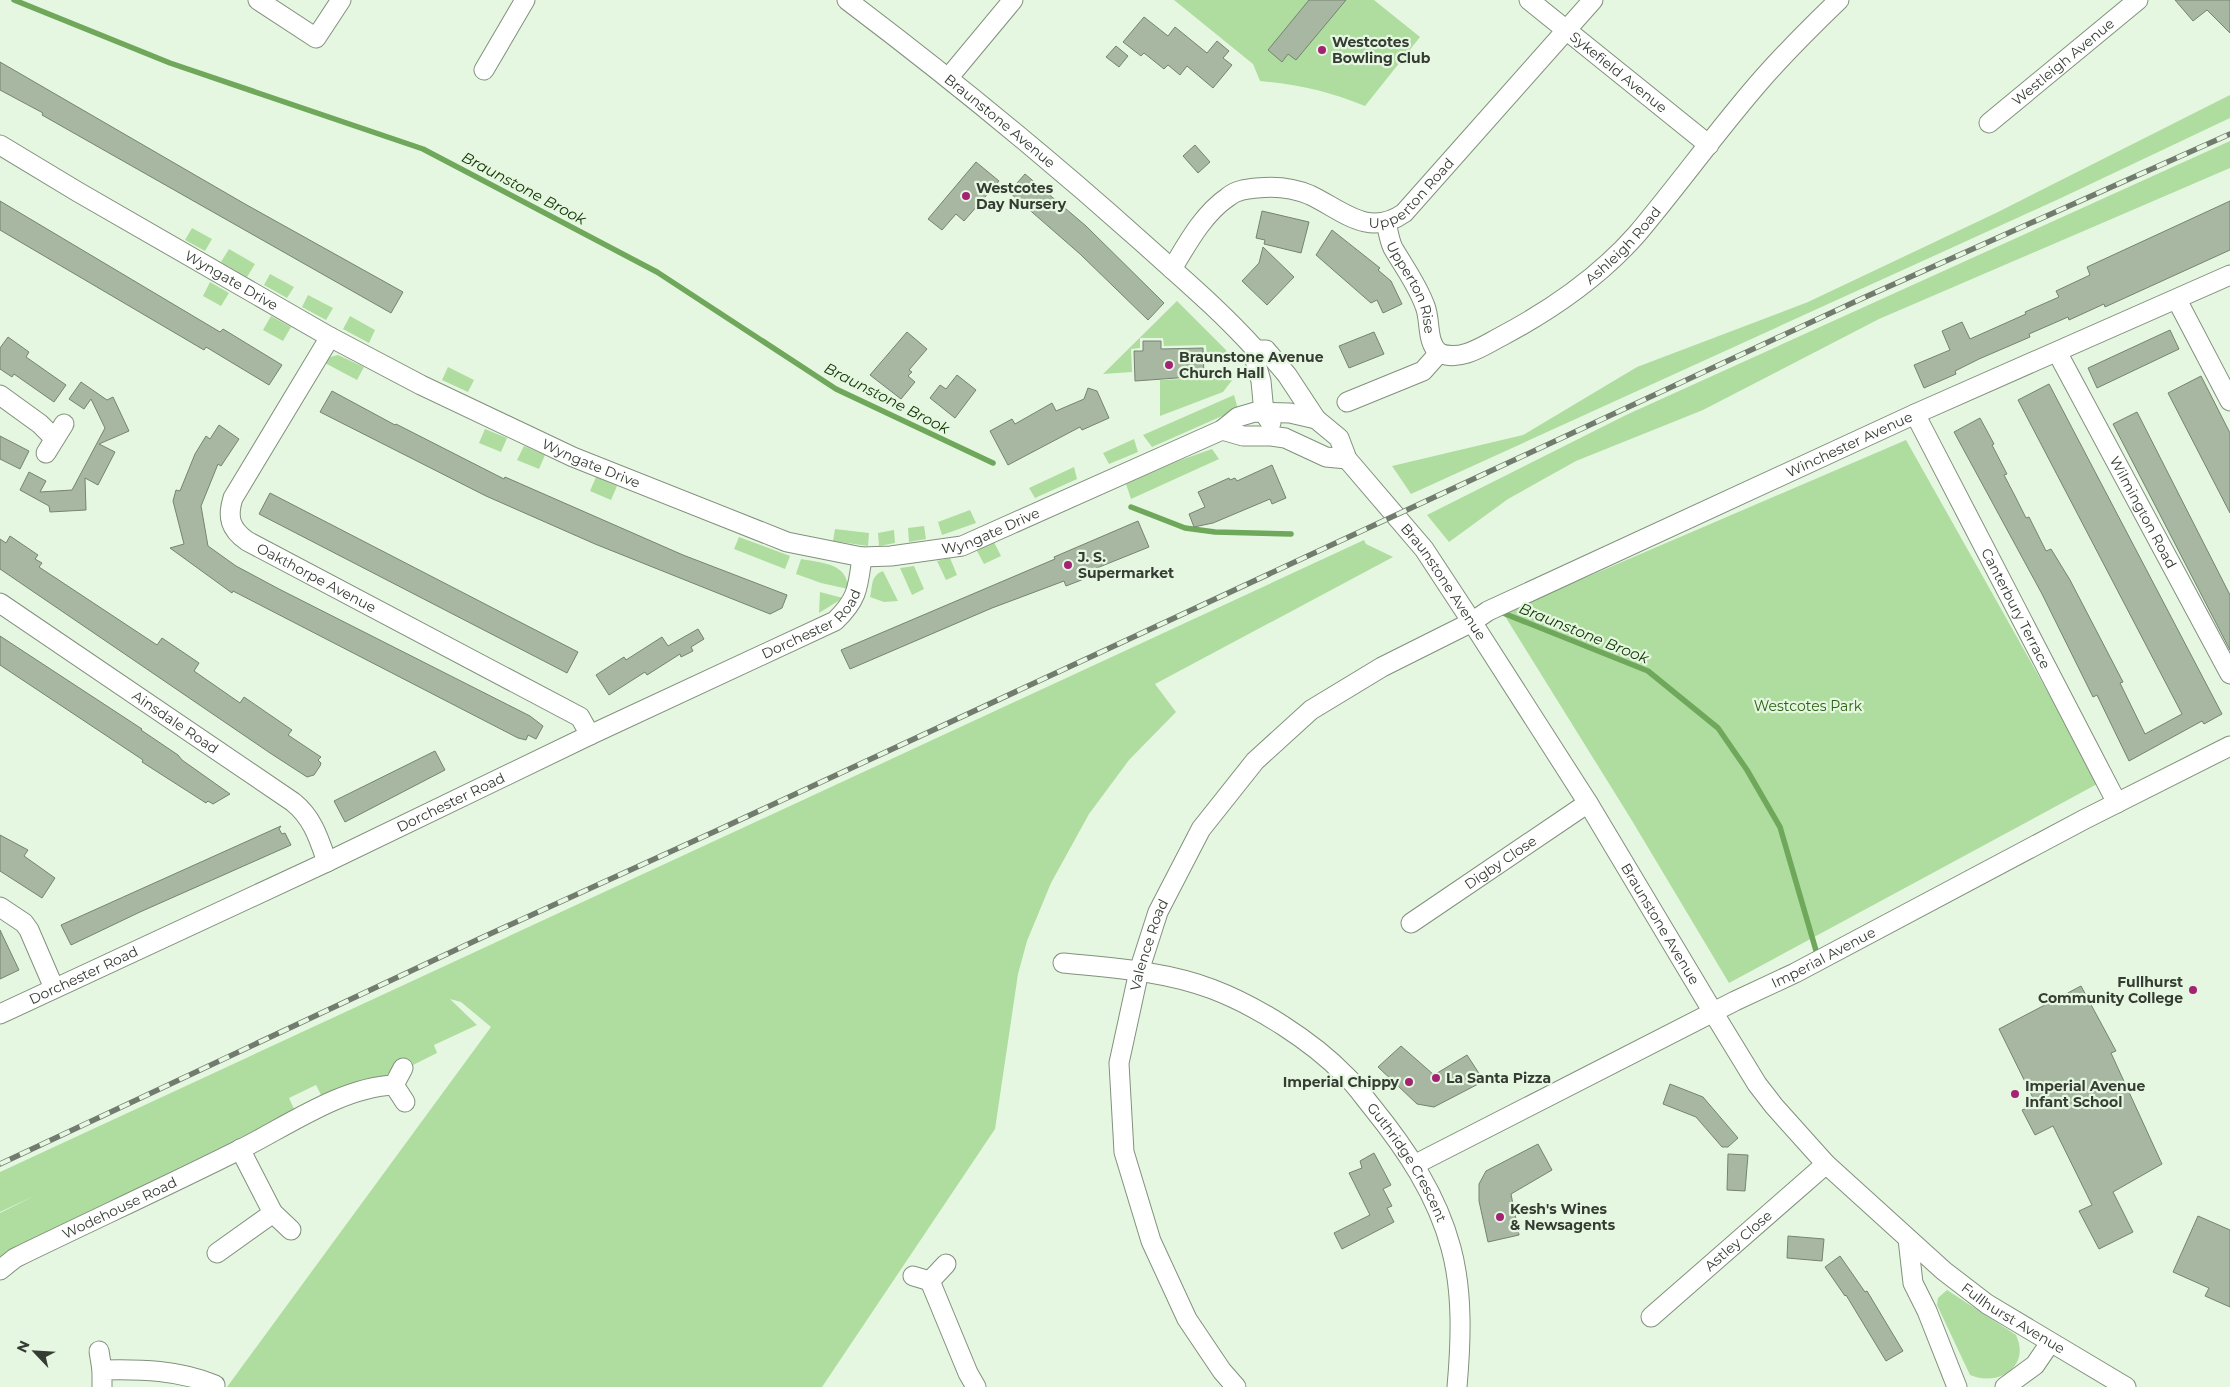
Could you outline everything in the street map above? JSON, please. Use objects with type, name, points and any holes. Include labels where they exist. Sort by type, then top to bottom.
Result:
[{"type":"street","points":[[258,0],[316,38],[340,0]]},
{"type":"street","points":[[484,70],[525,0]]},
{"type":"street","name":"Braunstone Avenue","points":[[847,0],[949,77],[1114,218],[1193,286],[1256,350],[1266,350],[1287,375],[1316,419],[1339,438],[1347,458],[1424,549],[1588,803],[1713,1012],[1768,1099],[1826,1164],[1908,1239]]},
{"type":"street","points":[[949,77],[1013,0]]},
{"type":"street","name":"Sykefield Avenue","points":[[1529,0],[1709,145]]},
{"type":"street","name":"Upperton Road","points":[[1172,269],[1204,221],[1228,196],[1240,190],[1265,187],[1288,189],[1307,194],[1360,222],[1372,224],[1386,222],[1404,213],[1593,0]]},
{"type":"street","name":"Ashleigh Road","points":[[1439,353],[1457,357],[1488,344],[1543,312],[1587,281],[1636,235],[1762,79],[1840,0]]},
{"type":"street","name":"Westleigh Avenue","points":[[1989,123],[2138,0]]},
{"type":"street","name":"Wyngate Drive","points":[[0,145],[330,337],[421,385],[573,457],[787,542],[862,557],[891,556],[962,546],[1222,430],[1238,417],[1271,421]]},
{"type":"street","name":"Upperton Rise","points":[[1386,222],[1392,246],[1406,267],[1426,308],[1430,339],[1434,348],[1439,353]]},
{"type":"street","name":"Winchester Avenue","points":[[1472,622],[1488,611],[1915,414],[2230,275]]},
{"type":"street","points":[[2177,300],[2230,401]]},
{"type":"street","name":"Oakthorpe Avenue","points":[[330,337],[232,498],[229,517],[231,526],[247,541],[580,716],[590,735]]},
{"type":"street","points":[[1256,350],[1255,360],[1271,421],[1285,438],[1326,457],[1347,458]]},
{"type":"street","name":"Wilmington Road","points":[[2057,352],[2230,674]]},
{"type":"street","points":[[1347,402],[1423,371],[1439,353]]},
{"type":"street","points":[[1271,421],[1285,404],[1287,375]]},
{"type":"street","points":[[0,395],[40,424],[55,438]]},
{"type":"street","name":"Canterbury Terrace","points":[[1915,414],[2116,803]]},
{"type":"street","points":[[1271,421],[1316,419]]},
{"type":"street","name":"Dorchester Road","points":[[0,1014],[327,862],[590,735],[835,621],[849,608],[857,595],[862,557]]},
{"type":"street","name":"Ainsdale Road","points":[[0,604],[293,802],[312,821],[327,862]]},
{"type":"street","name":"Valence Road","points":[[1236,1387],[1222,1371],[1187,1319],[1151,1241],[1124,1152],[1119,1063],[1139,971],[1158,912],[1201,829],[1255,761],[1312,710],[1382,668],[1472,622]]},
{"type":"street","name":"Imperial Avenue","points":[[1414,1165],[1713,1012],[1795,974],[2116,803],[2230,746]]},
{"type":"street","name":"Digby Close","points":[[1411,923],[1588,803]]},
{"type":"street","points":[[0,906],[24,923],[29,930],[54,988]]},
{"type":"street","name":"Guthridge Crescent","points":[[1064,963],[1139,971],[1212,989],[1254,1008],[1297,1036],[1345,1074],[1401,1144],[1438,1209],[1451,1249],[1458,1292],[1461,1350],[1457,1387]]},
{"type":"street","points":[[403,1068],[394,1085],[404,1102]]},
{"type":"street","name":"Wodehouse Road","points":[[0,1270],[15,1258],[343,1097],[365,1089],[394,1085]]},
{"type":"street","points":[[240,1149],[273,1213],[292,1230]]},
{"type":"street","name":"Astley Close","points":[[1650,1317],[1826,1164]]},
{"type":"street","points":[[217,1253],[273,1213]]},
{"type":"street","points":[[1908,1239],[1913,1283],[1927,1311],[1958,1387]]},
{"type":"street","name":"Fullhurst Avenue","points":[[1908,1239],[1987,1304],[2050,1344],[2126,1387]]},
{"type":"street","points":[[946,1264],[922,1279],[976,1387]]},
{"type":"street","points":[[2005,1387],[2027,1374],[2050,1344]]},
{"type":"street","points":[[99,1352],[102,1379],[163,1371],[206,1376]]},
{"type":"green space","name":"Westcotes Bowling Club","points":[[1174,0],[1374,0],[1420,37],[1365,106],[1314,89],[1260,81],[1253,64]]},
{"type":"green space","points":[[2230,95],[2230,118],[2061,198],[1411,494],[1392,466],[1523,435],[1637,367],[1808,302],[1998,212]]},
{"type":"green space","points":[[2230,141],[2230,168],[1879,319],[1703,410],[1576,461],[1508,499],[1449,542],[1427,515],[1626,415]]},
{"type":"green space","points":[[192,228],[212,239],[205,251],[185,240]]},
{"type":"green space","points":[[229,249],[255,264],[247,277],[221,262]]},
{"type":"green space","points":[[270,274],[294,287],[287,298],[264,285]]},
{"type":"green space","points":[[210,282],[229,293],[221,306],[203,296]]},
{"type":"green space","points":[[308,295],[333,308],[326,320],[302,307]]},
{"type":"green space","points":[[1177,301],[1226,350],[1227,359],[1207,359],[1206,345],[1164,346],[1163,338],[1140,338],[1140,348],[1131,349],[1132,372],[1103,374]]},
{"type":"green space","points":[[271,316],[291,327],[283,341],[263,330]]},
{"type":"green space","points":[[350,316],[375,330],[369,343],[343,329]]},
{"type":"green space","points":[[338,355],[364,367],[357,380],[325,363],[330,357]]},
{"type":"green space","points":[[448,367],[474,380],[468,392],[442,380]]},
{"type":"green space","points":[[1206,368],[1227,368],[1232,371],[1233,379],[1223,392],[1160,416],[1160,380],[1206,378]]},
{"type":"green space","points":[[1234,395],[1238,409],[1152,447],[1143,435]]},
{"type":"green space","points":[[485,429],[507,438],[501,452],[479,443]]},
{"type":"green space","points":[[1134,439],[1138,452],[1109,464],[1103,453]]},
{"type":"green space","name":"Westcotes Park","points":[[1906,440],[2099,783],[1729,983],[1631,819],[1503,613]]},
{"type":"green space","points":[[524,446],[545,455],[539,469],[517,460]]},
{"type":"green space","points":[[1212,449],[1219,459],[1131,499],[1126,484],[1178,461]]},
{"type":"green space","points":[[1074,467],[1077,479],[1035,498],[1029,488]]},
{"type":"green space","points":[[596,477],[617,486],[611,500],[590,491]]},
{"type":"green space","points":[[970,510],[976,523],[942,535],[938,522]]},
{"type":"green space","points":[[924,526],[926,539],[909,542],[908,528]]},
{"type":"green space","points":[[835,529],[869,533],[868,546],[833,541]]},
{"type":"green space","points":[[894,530],[895,543],[879,546],[878,533]]},
{"type":"green space","points":[[739,537],[790,556],[785,569],[734,549]]},
{"type":"green space","points":[[1364,540],[1366,544],[1393,557],[1155,684],[1176,712],[1129,760],[1089,814],[1051,883],[1027,941],[1018,974],[995,1129],[822,1387],[227,1387],[491,1027],[461,1002],[450,999],[477,1025],[434,1045],[437,1053],[413,1065],[407,1059],[401,1059],[385,1077],[360,1082],[323,1099],[316,1085],[289,1098],[295,1111],[16,1247],[0,1258],[0,1213],[36,1195],[0,1212],[0,1172]]},
{"type":"green space","points":[[994,542],[1001,556],[984,564],[976,549]]},
{"type":"green space","points":[[950,558],[957,575],[946,580],[937,561]]},
{"type":"green space","points":[[801,559],[825,563],[839,569],[847,580],[848,589],[821,583],[796,574]]},
{"type":"green space","points":[[914,566],[924,589],[912,595],[900,568]]},
{"type":"green space","points":[[883,571],[898,601],[884,602],[870,597],[874,579]]},
{"type":"green space","points":[[820,592],[843,598],[819,613]]},
{"type":"green space","points":[[1947,1290],[2016,1335],[2019,1356],[2015,1365],[2009,1371],[2001,1376],[1991,1378],[1970,1375],[1937,1305],[1938,1298]]},
{"type":"building","points":[[1309,0],[1346,0],[1296,60],[1288,54],[1282,62],[1268,50]]},
{"type":"building","points":[[2175,0],[2230,0],[2230,33],[2207,10],[2193,21]]},
{"type":"building","points":[[1144,17],[1168,36],[1175,27],[1207,53],[1217,41],[1229,51],[1223,58],[1232,65],[1213,88],[1187,66],[1180,75],[1168,65],[1164,69],[1144,53],[1141,56],[1123,42]]},
{"type":"building","points":[[1116,46],[1128,56],[1119,67],[1106,57]]},
{"type":"building","points":[[0,62],[245,204],[403,292],[391,313],[0,90]]},
{"type":"building","points":[[1195,145],[1210,162],[1198,173],[1183,156]]},
{"type":"building","name":"Westcotes Day Nursery","points":[[976,162],[999,181],[964,221],[956,214],[942,230],[928,219]]},
{"type":"building","points":[[1025,174],[1086,226],[1164,303],[1148,320],[1080,254],[1009,192]]},
{"type":"building","points":[[0,201],[220,332],[223,329],[282,365],[269,385],[206,347],[204,350],[0,230]]},
{"type":"building","points":[[2230,201],[2230,250],[2105,307],[2104,304],[2069,320],[2068,317],[2029,334],[2030,337],[1979,359],[1955,371],[1956,374],[1924,388],[1914,365],[1950,350],[1942,331],[1962,322],[1970,339],[2026,314],[2025,312],[2059,297],[2056,291],[2090,275],[2087,267]]},
{"type":"building","points":[[1262,211],[1309,222],[1301,253],[1264,244],[1265,240],[1256,238]]},
{"type":"building","points":[[1332,230],[1380,268],[1378,270],[1391,281],[1402,304],[1383,313],[1377,300],[1371,303],[1316,255]]},
{"type":"building","points":[[1263,247],[1294,277],[1267,305],[1242,281],[1259,263]]},
{"type":"building","points":[[2170,330],[2179,349],[2097,388],[2088,368]]},
{"type":"building","points":[[907,332],[927,349],[909,370],[912,372],[908,376],[915,382],[901,399],[870,375]]},
{"type":"building","points":[[1374,332],[1384,354],[1349,368],[1339,346]]},
{"type":"building","points":[[8,337],[29,352],[26,357],[66,385],[54,402],[14,374],[12,377],[0,369],[0,348]]},
{"type":"building","name":"Braunstone Avenue Church Hall","points":[[1143,341],[1161,341],[1161,349],[1203,348],[1204,376],[1135,381],[1134,351],[1143,351]]},
{"type":"building","points":[[957,375],[976,390],[955,418],[930,398],[940,385],[946,389]]},
{"type":"building","points":[[2201,376],[2230,433],[2230,513],[2168,393]]},
{"type":"building","points":[[81,382],[107,400],[113,397],[129,431],[99,444],[115,452],[98,485],[85,478],[86,510],[50,512],[49,506],[20,490],[29,472],[46,481],[40,492],[72,490],[105,428],[91,399],[84,409],[69,399]]},
{"type":"building","points":[[2049,384],[2222,714],[2204,724],[2202,721],[2129,761],[2097,695],[2093,697],[2042,594],[1954,432],[1980,418],[2007,474],[2004,475],[2026,518],[2029,517],[2046,551],[2051,549],[2070,580],[2123,682],[2120,683],[2145,734],[2182,714],[2018,400]]},
{"type":"building","points":[[1088,388],[1097,391],[1109,418],[1082,430],[1080,427],[1008,465],[990,431],[1012,419],[1015,424],[1052,403],[1056,411],[1084,399]]},
{"type":"building","points":[[332,391],[395,425],[504,479],[505,477],[683,555],[787,595],[782,608],[770,614],[595,544],[486,496],[320,412]]},
{"type":"building","points":[[2137,412],[2230,595],[2230,650],[2113,424]]},
{"type":"building","points":[[219,425],[239,439],[221,466],[218,464],[201,506],[208,546],[236,566],[279,589],[530,716],[543,726],[536,739],[528,735],[526,740],[518,738],[233,591],[232,593],[170,548],[184,544],[173,501],[176,490],[180,491],[195,454],[206,436],[210,439]]},
{"type":"building","points":[[0,436],[29,451],[20,469],[0,459]]},
{"type":"building","points":[[1272,465],[1286,498],[1272,504],[1270,499],[1213,523],[1194,527],[1189,514],[1205,507],[1198,492],[1229,478],[1230,480],[1235,478],[1237,481]]},
{"type":"building","points":[[270,493],[578,652],[567,673],[259,514]]},
{"type":"building","points":[[1138,521],[1149,547],[1082,574],[1084,579],[1066,586],[1064,581],[992,608],[850,669],[841,650],[1055,559],[1054,557]]},
{"type":"building","points":[[10,536],[38,555],[35,559],[42,563],[39,567],[157,645],[162,638],[199,663],[194,671],[240,703],[244,697],[292,730],[288,735],[321,757],[318,760],[321,763],[320,766],[314,775],[307,777],[270,753],[0,569],[0,539],[6,543]]},
{"type":"building","points":[[698,629],[704,639],[691,647],[693,651],[681,657],[680,654],[647,675],[645,672],[609,695],[596,675],[624,657],[626,660],[662,637],[668,646]]},
{"type":"building","points":[[0,636],[142,729],[230,794],[213,804],[208,801],[206,803],[142,762],[143,760],[0,665]]},
{"type":"building","points":[[435,751],[445,770],[345,822],[334,801]]},
{"type":"building","points":[[281,826],[279,829],[282,834],[285,833],[291,845],[71,945],[61,925]]},
{"type":"building","points":[[0,835],[28,850],[24,856],[55,878],[42,898],[0,871]]},
{"type":"building","points":[[0,930],[19,970],[0,979]]},
{"type":"building","points":[[2081,986],[2116,1051],[2111,1053],[2162,1164],[2113,1192],[2133,1232],[2099,1249],[2079,1211],[2092,1205],[2053,1126],[2035,1135],[2022,1110],[2036,1104],[1999,1029]]},
{"type":"building","name":"La Santa Pizza","points":[[1401,1046],[1434,1075],[1467,1055],[1484,1081],[1434,1107],[1417,1104],[1378,1067]]},
{"type":"building","points":[[1670,1084],[1703,1097],[1738,1138],[1728,1147],[1722,1147],[1696,1117],[1663,1104]]},
{"type":"building","points":[[1538,1144],[1552,1170],[1511,1194],[1519,1235],[1488,1242],[1479,1201],[1479,1184],[1486,1171]]},
{"type":"building","points":[[1374,1153],[1391,1185],[1383,1189],[1392,1206],[1387,1208],[1394,1222],[1342,1249],[1334,1233],[1370,1215],[1349,1173],[1362,1168],[1360,1161]]},
{"type":"building","points":[[1728,1154],[1748,1155],[1745,1191],[1727,1190]]},
{"type":"building","points":[[2198,1216],[2230,1230],[2230,1307],[2205,1296],[2209,1288],[2173,1272]]},
{"type":"building","points":[[1788,1236],[1824,1239],[1822,1261],[1787,1258]]},
{"type":"building","points":[[1840,1256],[1865,1292],[1867,1291],[1903,1351],[1886,1361],[1846,1295],[1825,1267]]},
{"type":"waterway","name":"Braunstone Brook","points":[[14,0],[170,63],[423,149],[657,272],[836,389],[993,463]]},
{"type":"waterway","name":"Braunstone Brook","points":[[1131,507],[1185,528],[1215,532],[1291,534]]},
{"type":"waterway","name":"Braunstone Brook","points":[[1503,613],[1648,671],[1718,728],[1747,770],[1780,827],[1817,954]]},
{"type":"railway","points":[[0,1164],[481,938],[718,830],[1863,298],[2230,134]]},
{"type":"place","name":"Westcotes Bowling Club","points":[[1322,50]]},
{"type":"place","name":"Westcotes Day Nursery","points":[[966,196]]},
{"type":"place","name":"Braunstone Avenue Church Hall","points":[[1169,365]]},
{"type":"place","name":"J. S. Supermarket","points":[[1068,565]]},
{"type":"place","name":"Fullhurst Community College","points":[[2193,990]]},
{"type":"place","name":"La Santa Pizza","points":[[1436,1078]]},
{"type":"place","name":"Imperial Chippy","points":[[1409,1082]]},
{"type":"place","name":"Imperial Avenue Infant School","points":[[2015,1094]]},
{"type":"place","name":"Kesh's Wines & Newsagents","points":[[1500,1217]]}]
